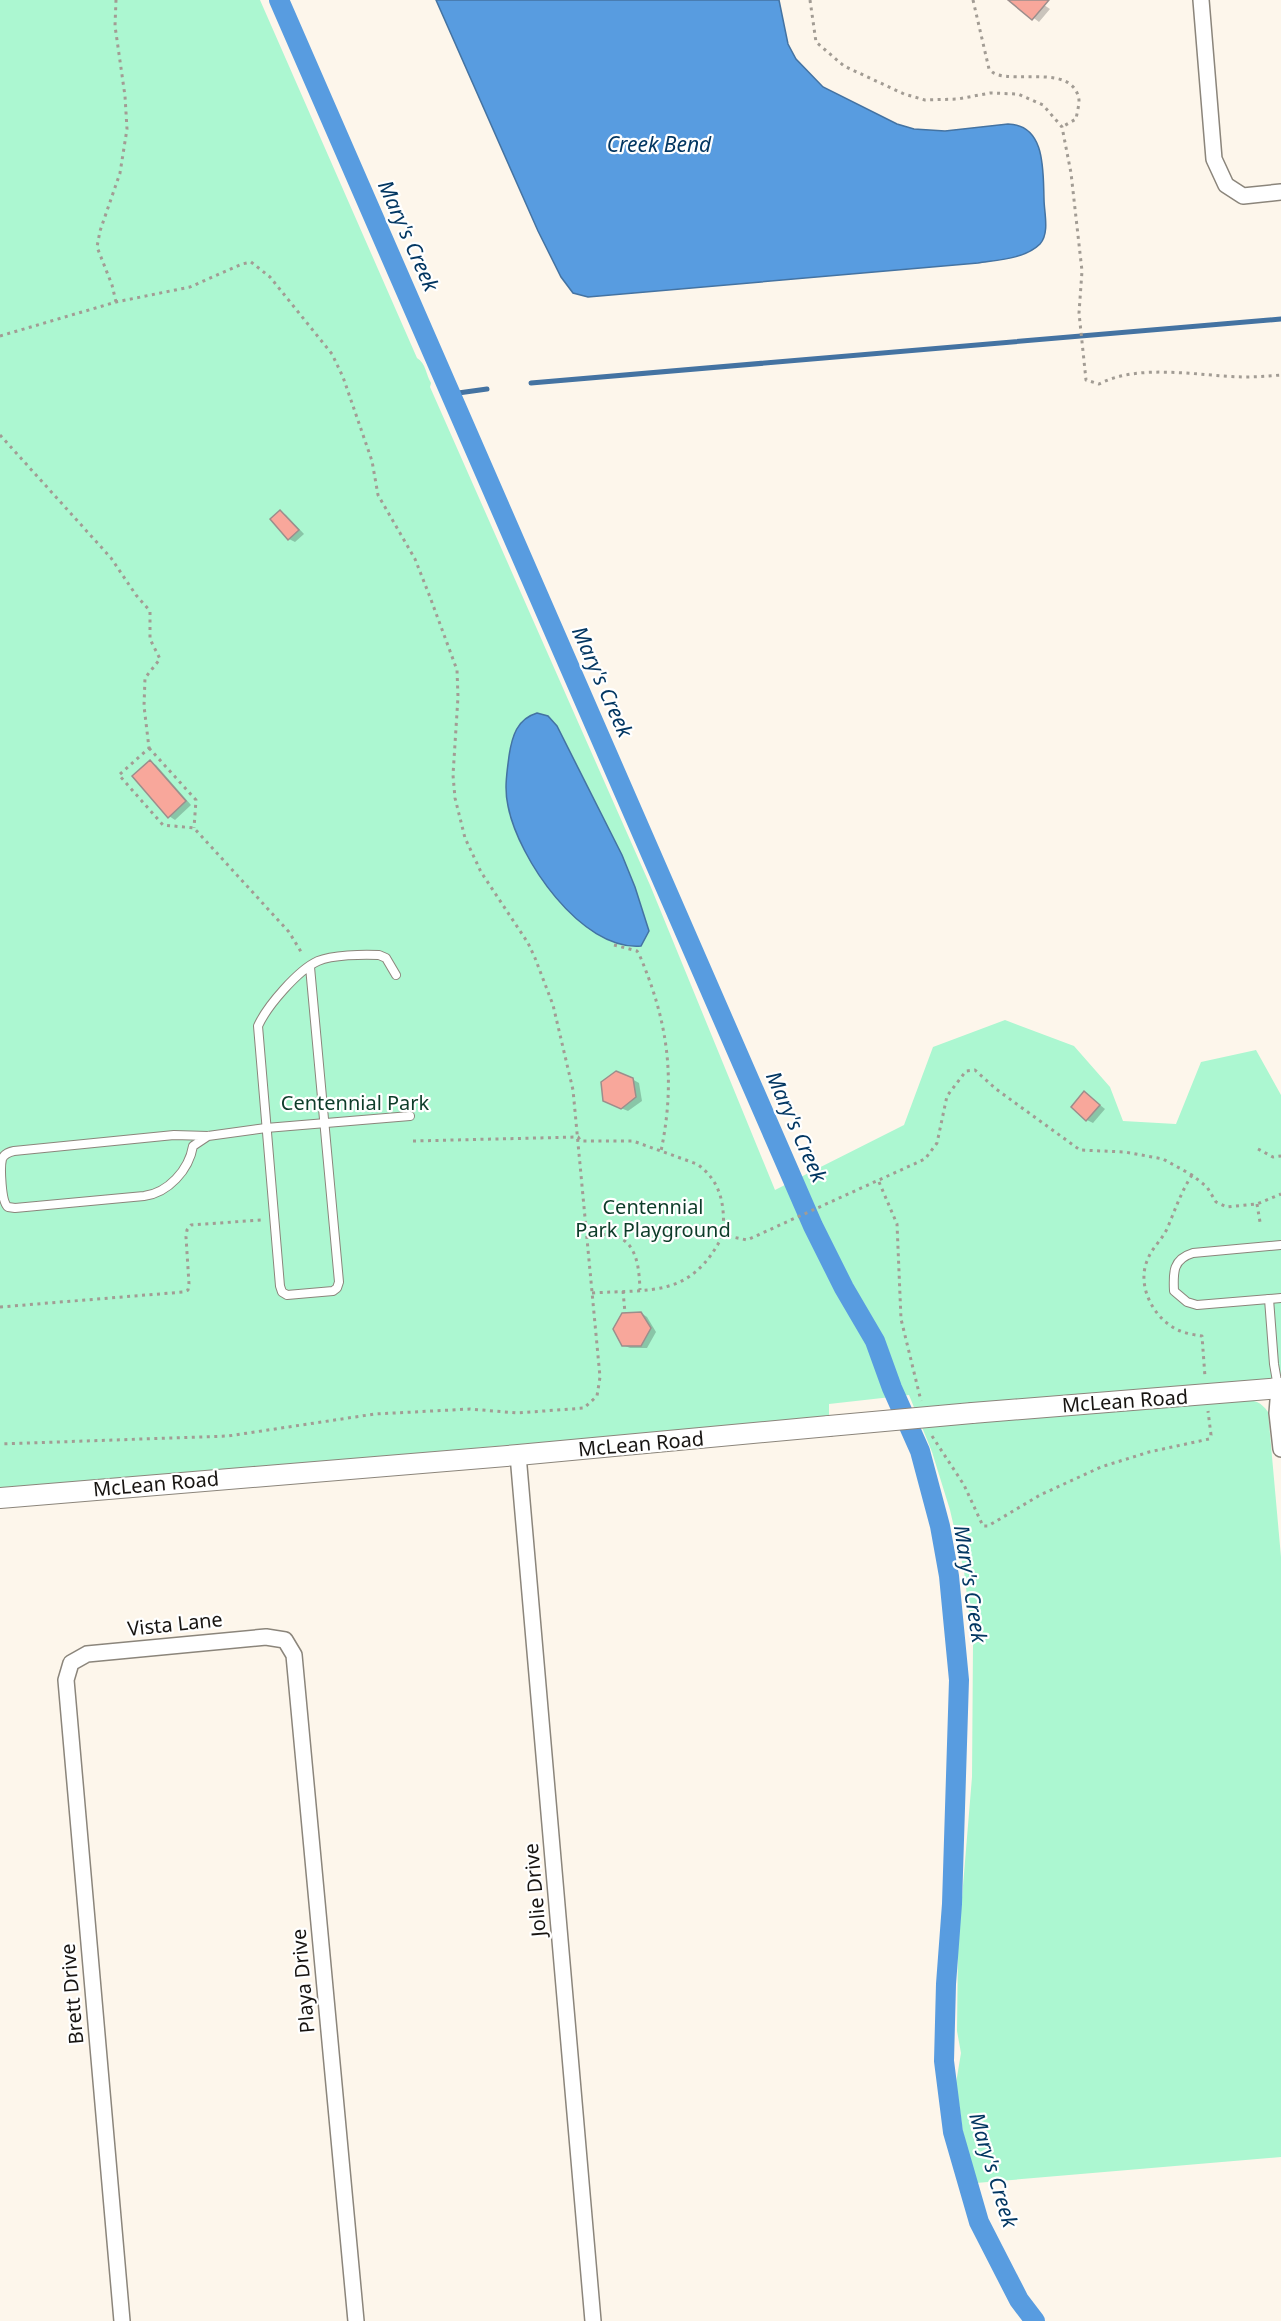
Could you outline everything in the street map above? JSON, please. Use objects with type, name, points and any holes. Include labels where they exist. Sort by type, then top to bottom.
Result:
[{"type":"street","points":[[1201,0],[1214,159],[1226,185],[1243,196],[1281,192]]},
{"type":"street","points":[[1280,1388],[1277,1413],[1281,1449]]},
{"type":"street","name":"McLean Road","points":[[0,1498],[1280,1388]]},
{"type":"street","name":"Jolie Drive","points":[[518,1455],[593,2321]]},
{"type":"street","name":"Vista Lane","points":[[71,1663],[87,1654],[266,1636],[285,1640]]},
{"type":"street","name":"Playa Drive","points":[[285,1640],[294,1655],[356,2321]]},
{"type":"street","name":"Brett Drive","points":[[71,1663],[66,1680],[122,2321]]},
{"type":"lane","points":[[310,967],[339,1282],[338,1288],[333,1292],[287,1296],[282,1292],[274,1219],[258,1026],[261,1019],[291,982],[310,967],[317,962],[329,958],[379,955],[386,958],[396,975]]},
{"type":"lane","points":[[208,1136],[193,1146],[191,1157],[185,1166],[161,1193],[15,1208],[4,1204],[0,1166],[6,1153],[14,1150],[174,1135],[208,1136],[266,1128],[410,1116]]},
{"type":"lane","points":[[1281,1245],[1193,1253],[1177,1262],[1173,1271],[1174,1291],[1187,1302],[1197,1305],[1281,1298]]},
{"type":"lane","points":[[1269,1299],[1274,1364],[1280,1388]]},
{"type":"path","points":[[116,0],[115,26],[125,96],[127,129],[120,173],[100,231],[97,248],[112,285],[116,302]]},
{"type":"path","points":[[810,0],[816,42],[844,66],[904,94],[925,100],[958,99],[990,93],[1018,94],[1043,105],[1062,128],[1071,173],[1082,271],[1079,313],[1086,380],[1099,384],[1111,377],[1154,372],[1243,376],[1281,375]]},
{"type":"path","points":[[973,0],[989,69],[997,75],[1049,77],[1067,83],[1076,90],[1079,101],[1076,119],[1062,128]]},
{"type":"path","points":[[0,336],[116,302],[190,287],[251,262],[270,278],[332,354],[344,377],[372,461],[378,495],[415,559],[457,670],[458,697],[453,775],[455,798],[472,855],[528,943],[542,974],[565,1052],[573,1090],[600,1377],[597,1396],[584,1408],[517,1413],[470,1409],[375,1414],[228,1436],[0,1444]]},
{"type":"path","points":[[0,435],[111,558],[150,611],[150,639],[160,659],[144,678],[144,706],[149,748],[196,800],[194,828]]},
{"type":"path","points":[[149,748],[119,775],[164,825],[194,828],[289,932],[310,967]]},
{"type":"path","points":[[614,945],[637,951],[639,954],[663,1020],[669,1059],[670,1092],[661,1151]]},
{"type":"path","points":[[723,1235],[741,1240],[755,1237],[925,1159],[938,1143],[947,1096],[966,1071],[975,1070],[996,1089],[1080,1150],[1125,1152],[1163,1159],[1176,1164],[1200,1181],[1221,1205],[1233,1207],[1257,1204],[1281,1194]]},
{"type":"path","points":[[412,1141],[578,1137],[581,1141],[633,1141],[697,1164],[706,1170],[721,1195],[724,1213],[723,1235],[703,1264],[686,1279],[658,1289],[592,1293]]},
{"type":"path","points":[[1258,1149],[1273,1157],[1281,1156]]},
{"type":"path","points":[[1257,1204],[1260,1222]]},
{"type":"path","points":[[0,1307],[183,1292],[188,1290],[189,1284],[186,1237],[187,1230],[192,1225],[274,1219]]},
{"type":"path","points":[[587,1236],[613,1235],[627,1244],[636,1254],[640,1290]]},
{"type":"path","points":[[623,1291],[625,1313]]},
{"type":"green space","name":"Centennial Park","points":[[0,0],[260,0],[417,358],[424,366],[431,383],[430,387],[650,885],[775,1190],[904,1125],[933,1047],[1005,1020],[1074,1046],[1110,1087],[1123,1121],[1176,1124],[1201,1062],[1256,1050],[1281,1095],[1281,1379],[1244,1400],[1258,1402],[1268,1412],[1281,1557],[1281,2157],[976,2183],[963,2132],[956,2083],[961,2053],[957,2031],[958,1946],[972,1777],[973,1644],[964,1571],[950,1510],[932,1452],[909,1395],[829,1404],[829,1416],[0,1489]]},
{"type":"water","name":"Creek Bend","points":[[436,0],[779,0],[788,44],[796,59],[823,87],[897,124],[914,129],[945,131],[1008,124],[1020,126],[1030,132],[1040,151],[1042,163],[1045,234],[1040,244],[1027,253],[1002,260],[978,263],[588,297],[573,293],[561,277],[538,231]]},
{"type":"water","points":[[537,713],[548,716],[557,726],[622,855],[649,931],[641,946],[618,944],[596,934],[575,918],[539,874],[514,827],[506,793],[510,749],[520,724]]},
{"type":"building","points":[[1008,0],[1049,0],[1032,20]]},
{"type":"building","points":[[280,510],[299,530],[288,540],[270,519]]},
{"type":"building","points":[[150,760],[186,801],[168,818],[132,776]]},
{"type":"building","points":[[616,1071],[633,1078],[636,1097],[621,1109],[603,1101],[601,1082]]},
{"type":"building","points":[[1084,1091],[1100,1105],[1086,1121],[1071,1107]]},
{"type":"building","points":[[641,1312],[651,1328],[641,1346],[622,1346],[613,1329],[622,1313]]},
{"type":"waterway","name":"Mary's Creek","points":[[279,0],[813,1226],[844,1288],[875,1341],[892,1388],[920,1451],[940,1526],[949,1576],[959,1680],[952,1904],[946,1984],[944,2061],[953,2132],[979,2222],[1019,2300],[1035,2321]]},
{"type":"waterway","points":[[531,383],[1281,319]]},
{"type":"waterway","points":[[451,394],[487,389]]},
{"type":"park label","name":"Centennial Park Playground","points":[[653,1218]]}]
